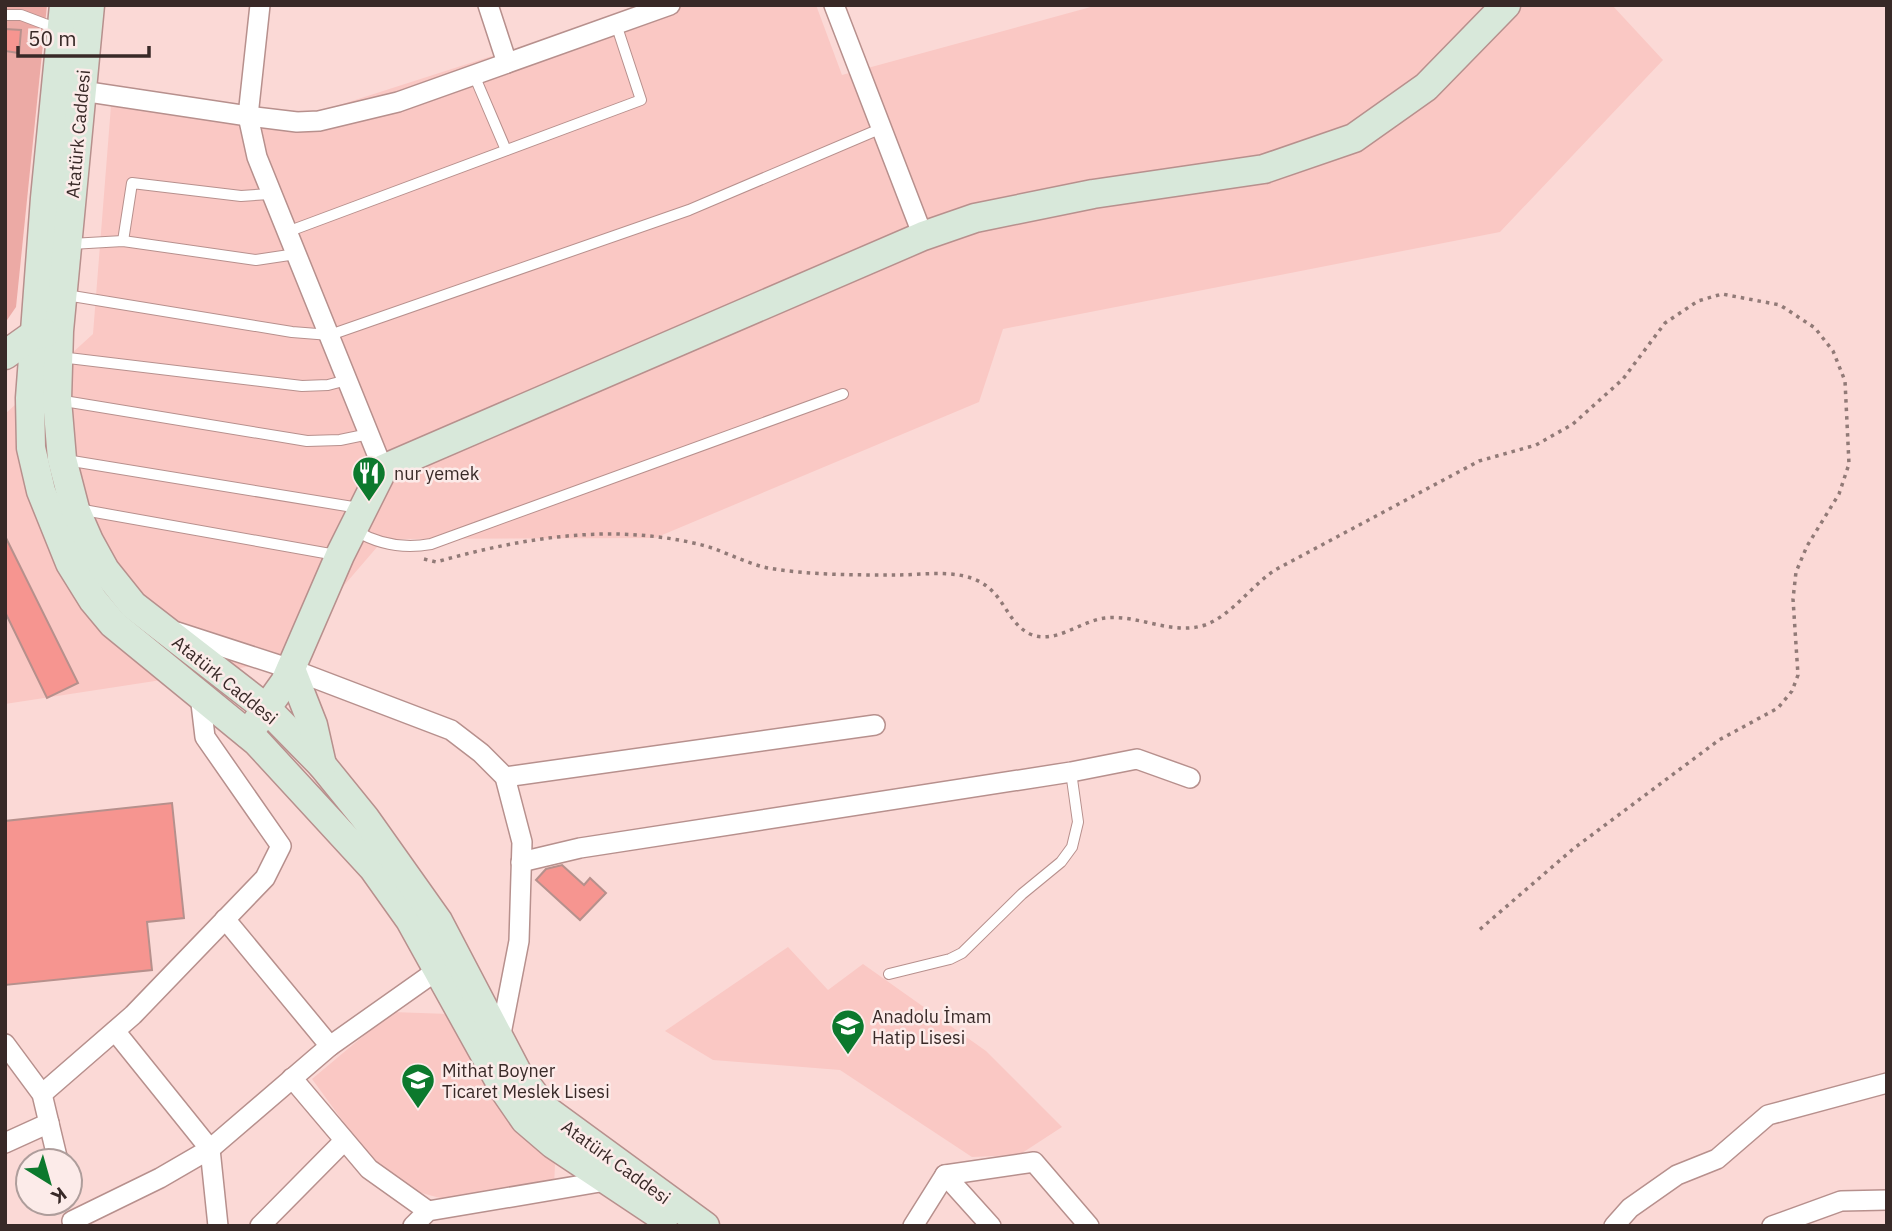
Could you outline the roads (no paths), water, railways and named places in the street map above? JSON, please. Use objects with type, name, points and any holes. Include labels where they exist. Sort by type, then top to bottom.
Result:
[{"type":"main road","name":"Atatürk Caddesi","points":[[90,5],[62,295],[31,399],[31,448],[41,491],[71,563],[93,600],[113,624],[248,734],[299,785],[373,868],[410,920],[439,969],[515,1108],[537,1132],[666,1223]]},
{"type":"main road","points":[[248,734],[291,669],[340,555],[383,469],[923,236],[975,218],[1093,194],[1264,169],[1354,138],[1426,87],[1506,5]]},
{"type":"main road","name":"Atatürk Caddesi","points":[[50,341],[63,18]]},
{"type":"main road","points":[[5,355],[50,341]]},
{"type":"main road","name":"Atatürk Caddesi","points":[[31,399],[62,460],[75,509],[105,570],[134,605],[267,709],[322,765],[417,886],[517,1072],[545,1109],[705,1226]]},
{"type":"main road","points":[[291,669],[313,725],[322,765]]},
{"type":"street","points":[[260,5],[248,116],[269,194],[330,335],[383,469]]},
{"type":"street","points":[[488,5],[507,63]]},
{"type":"street","points":[[82,91],[297,122],[340,117],[398,102],[474,75],[616,24],[641,10],[670,5]]},
{"type":"street","points":[[834,5],[923,236]]},
{"type":"street","points":[[158,626],[291,669],[451,730],[481,752],[505,777],[522,842],[519,941],[500,1039]]},
{"type":"street","points":[[42,1094],[115,1031],[265,878],[281,846],[205,737],[200,695]]},
{"type":"street","points":[[505,777],[875,725]]},
{"type":"street","points":[[521,862],[580,848],[1071,772],[1137,759],[1190,778]]},
{"type":"street","points":[[225,919],[330,1046]]},
{"type":"street","points":[[84,1210],[160,1178],[210,1149],[330,1046],[439,969]]},
{"type":"street","points":[[115,1031],[210,1149],[218,1226]]},
{"type":"street","points":[[5,1044],[11,1048],[42,1094],[55,1147]]},
{"type":"street","points":[[292,1078],[343,1142],[369,1169],[428,1211]]},
{"type":"street","points":[[1614,1226],[1630,1208],[1677,1175],[1717,1158],[1768,1115],[1887,1083]]},
{"type":"street","points":[[5,1143],[49,1123]]},
{"type":"street","points":[[260,1226],[343,1142]]},
{"type":"street","points":[[944,1175],[1034,1162],[1089,1226]]},
{"type":"street","points":[[913,1226],[944,1175]]},
{"type":"street","points":[[944,1175],[990,1226]]},
{"type":"street","points":[[413,1226],[428,1211],[606,1181]]},
{"type":"street","points":[[1772,1226],[1841,1201],[1887,1200]]},
{"type":"lane","points":[[5,15],[63,18]]},
{"type":"lane","points":[[287,232],[641,100],[616,24]]},
{"type":"lane","points":[[474,75],[506,150]]},
{"type":"lane","points":[[62,295],[292,332],[330,335],[689,210],[882,128]]},
{"type":"lane","points":[[123,241],[131,183],[241,196],[269,194]]},
{"type":"lane","points":[[67,244],[123,241],[256,260],[296,254]]},
{"type":"lane","points":[[50,341],[302,386],[328,385],[347,380]]},
{"type":"lane","points":[[62,460],[357,519],[382,543],[409,547],[431,544],[843,394]]},
{"type":"lane","points":[[31,399],[307,441],[340,440],[369,434]]},
{"type":"lane","points":[[75,509],[340,555]]},
{"type":"lane","points":[[889,974],[950,959],[962,953],[1067,855],[1078,831],[1071,772]]},
{"type":"place","name":"nur yemek","points":[[369,503]]},
{"type":"place","name":"Anadolu İmam Hatip Lisesi","points":[[848,1056]]},
{"type":"place","name":"Mithat Boyner Ticaret Meslek Lisesi","points":[[418,1110]]}]
